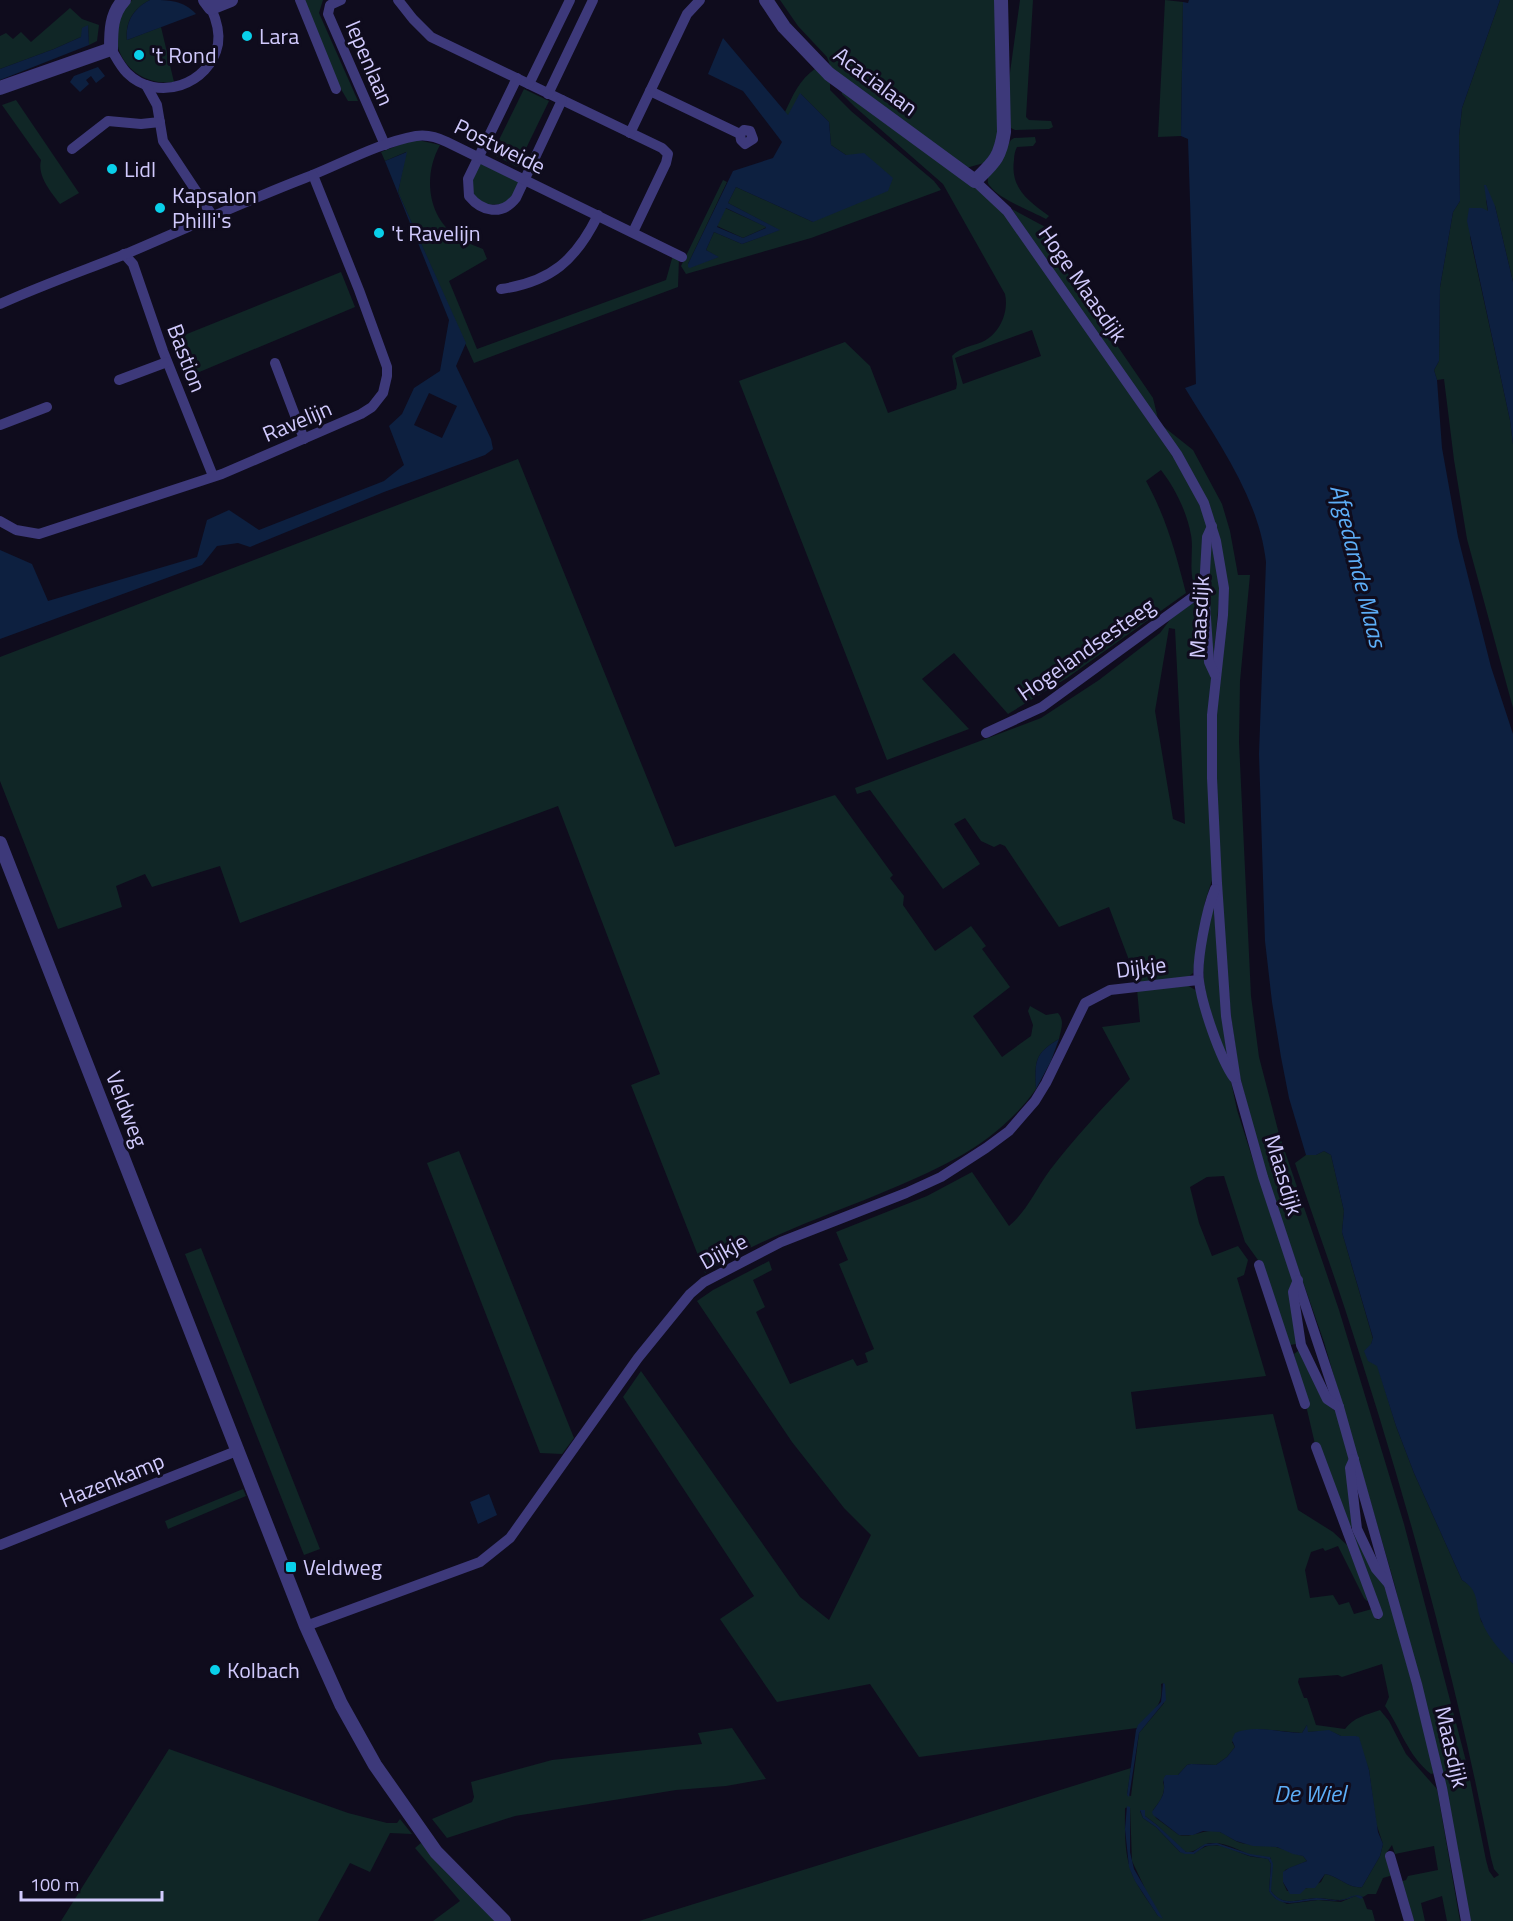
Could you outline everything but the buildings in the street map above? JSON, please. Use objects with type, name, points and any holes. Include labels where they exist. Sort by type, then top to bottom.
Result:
[{"type":"street","points":[[124,0],[114,17],[111,49],[126,73],[146,85],[159,88],[188,84],[203,73],[214,57],[218,42],[218,24],[208,4],[231,0]]},
{"type":"street","points":[[300,0],[336,88]]},
{"type":"street","name":"Iepenlaan","points":[[341,0],[330,5],[328,14],[385,146]]},
{"type":"street","points":[[398,0],[431,37],[662,148],[668,154],[666,163],[633,232]]},
{"type":"street","points":[[630,133],[687,14],[700,0]]},
{"type":"street","name":"Acacialaan","points":[[766,0],[784,27],[829,74],[975,181]]},
{"type":"street","points":[[975,181],[998,158],[1004,132],[1001,0]]},
{"type":"street","points":[[548,94],[591,1]]},
{"type":"street","points":[[529,84],[566,4],[583,21]]},
{"type":"street","points":[[0,88],[111,49]]},
{"type":"street","points":[[517,78],[468,184],[469,196],[483,208],[494,211],[508,207],[516,198],[562,100]]},
{"type":"street","points":[[146,85],[157,105],[163,141],[212,215]]},
{"type":"street","points":[[650,91],[740,134]]},
{"type":"street","points":[[72,149],[108,121],[141,124],[160,122]]},
{"type":"street","name":"Postweide","points":[[124,254],[212,215],[385,146],[425,135],[435,136],[682,257]]},
{"type":"street","name":"Ravelijn","points":[[0,521],[16,530],[39,534],[213,476],[304,439],[372,407],[383,393],[387,368],[313,175]]},
{"type":"street","name":"Hoge Maasdijk","points":[[975,181],[1007,211],[1177,454],[1204,503],[1212,526]]},
{"type":"street","points":[[501,289],[519,287],[554,272],[577,252],[598,215]]},
{"type":"street","points":[[0,304],[43,284],[124,254]]},
{"type":"street","name":"Bastion","points":[[124,254],[133,264],[167,362],[213,476]]},
{"type":"street","points":[[119,380],[167,362]]},
{"type":"street","points":[[274,363],[304,439]]},
{"type":"street","points":[[0,425],[47,408]]},
{"type":"street","points":[[1204,589],[1207,537],[1212,526]]},
{"type":"street","name":"Maasdijk","points":[[1212,526],[1224,588],[1215,675],[1212,736],[1217,883],[1226,1016],[1236,1081],[1263,1178],[1339,1407],[1390,1584],[1442,1788],[1466,1921]]},
{"type":"street","name":"Maasdijk","points":[[1204,589],[1209,662],[1215,675]]},
{"type":"street","name":"Hogelandsesteeg","points":[[986,733],[1042,707],[1204,589]]},
{"type":"street","name":"Veldweg","points":[[0,843],[306,1626],[341,1704],[375,1765],[436,1852],[504,1921]]},
{"type":"street","name":"Maasdijk","points":[[1217,883],[1206,921],[1198,980],[1226,1066],[1236,1081]]},
{"type":"street","name":"Dijkje","points":[[306,1626],[480,1562],[497,1551],[521,1524],[638,1358],[690,1294],[704,1282],[781,1242],[941,1177],[986,1148],[1009,1131],[1035,1101],[1085,1003],[1110,990],[1198,980]]},
{"type":"street","points":[[1259,1265],[1305,1404]]},
{"type":"street","name":"Maasdijk","points":[[1298,1280],[1293,1292],[1301,1345],[1327,1399],[1339,1407]]},
{"type":"street","points":[[1288,1350],[1301,1345]]},
{"type":"street","name":"Maasdijk","points":[[1316,1447],[1353,1530],[1376,1569],[1390,1584]]},
{"type":"street","name":"Hazenkamp","points":[[0,1545],[239,1450]]},
{"type":"street","name":"Maasdijk","points":[[1354,1458],[1350,1468],[1353,1530],[1378,1614]]},
{"type":"street","points":[[1390,1856],[1409,1921]]},
{"type":"green space","points":[[132,0],[150,0],[135,11],[129,21],[127,40],[161,27],[174,82],[157,82],[142,77],[130,68],[122,56],[117,43],[117,28],[122,14]]},
{"type":"green space","points":[[303,0],[323,0],[319,13],[358,101],[348,101],[335,79]]},
{"type":"green space","points":[[780,0],[999,0],[999,143],[984,163],[966,168],[831,68],[827,57],[798,26]]},
{"type":"green space","points":[[1020,0],[1033,0],[1026,117],[1029,120],[1051,121],[1053,127],[1049,129],[1015,130],[1009,127],[1008,87]]},
{"type":"green space","points":[[1165,0],[1183,2],[1181,136],[1158,137]]},
{"type":"green space","points":[[1500,0],[1513,0],[1513,282],[1495,206],[1486,200],[1488,212],[1470,237],[1510,420],[1513,444],[1513,708],[1467,539],[1444,379],[1437,380],[1434,370],[1439,361],[1440,287],[1453,212],[1460,201],[1459,136],[1462,108]]},
{"type":"green space","points":[[70,8],[82,19],[99,25],[97,41],[89,45],[88,25],[81,37],[0,69],[0,36],[6,33],[13,39],[21,32],[31,42]]},
{"type":"green space","points":[[816,68],[830,80],[830,90],[851,111],[934,181],[941,190],[811,238],[686,274],[681,266],[723,180],[727,182],[688,264],[689,267],[718,257],[706,250],[714,232],[742,244],[779,230],[728,203],[736,187],[813,222],[846,155],[831,145],[829,122],[801,94],[788,116],[785,112],[801,83]]},
{"type":"green space","points":[[841,88],[985,194],[1008,217],[1178,464],[1207,523],[1202,577],[1195,587],[1192,575],[1191,535],[1180,501],[1161,470],[1146,481],[1165,522],[1186,593],[1067,678],[1008,714],[954,653],[922,679],[969,729],[887,760],[739,381],[845,342],[870,366],[888,413],[956,389],[952,356],[994,334],[1002,322],[1006,301],[1005,294],[943,184],[842,94]],"holes":[[[1032,330],[1041,356],[963,384],[955,358]]]},
{"type":"green space","points":[[524,89],[549,101],[517,167],[492,154]]},
{"type":"green space","points":[[16,100],[79,193],[60,204],[43,178],[41,160],[2,105]]},
{"type":"green space","points":[[1035,137],[1036,142],[1033,146],[1017,147],[1013,170],[1022,193],[1049,216],[1046,219],[1000,196],[988,182],[988,177],[1011,140]]},
{"type":"green space","points":[[418,140],[440,145],[431,169],[430,182],[434,207],[440,219],[458,237],[483,249],[487,259],[449,281],[477,349],[666,280],[673,255],[679,258],[678,287],[474,363],[398,192],[406,152],[385,161],[381,152]]},
{"type":"green space","points":[[479,162],[521,183],[507,204],[484,205],[473,194],[472,176]]},
{"type":"green space","points":[[725,208],[767,227],[743,238],[717,226]]},
{"type":"green space","points":[[1012,209],[1049,229],[1052,233],[1051,249],[1153,398],[1159,423],[1193,450],[1222,504],[1230,531],[1238,575],[1250,575],[1240,681],[1239,742],[1251,996],[1259,1057],[1279,1134],[1339,1310],[1404,1524],[1467,1765],[1486,1860],[1494,1878],[1499,1875],[1494,1869],[1491,1858],[1445,1650],[1408,1513],[1345,1309],[1295,1163],[1306,1155],[1316,1155],[1324,1151],[1331,1155],[1344,1211],[1342,1232],[1373,1339],[1371,1344],[1396,1426],[1414,1473],[1462,1580],[1471,1586],[1476,1595],[1481,1621],[1513,1664],[1513,1921],[1470,1921],[1395,1586],[1324,1342],[1266,1176],[1239,1073],[1225,949],[1216,778],[1215,715],[1226,615],[1213,519]]},
{"type":"green space","points":[[341,272],[355,307],[185,378],[172,340]]},
{"type":"green space","points":[[518,459],[675,847],[835,795],[893,875],[890,878],[904,896],[903,905],[935,951],[971,926],[986,946],[982,949],[1010,987],[973,1016],[1002,1057],[1031,1036],[1033,1025],[1028,1011],[1030,1006],[1046,1015],[1058,1013],[1061,1019],[1059,1039],[1045,1049],[1038,1059],[1036,1089],[1020,1109],[985,1140],[966,1153],[924,1174],[768,1239],[705,1273],[631,1085],[660,1074],[558,806],[240,923],[220,866],[152,887],[145,874],[116,886],[122,907],[58,929],[0,781],[0,657]]},
{"type":"green space","points":[[1211,536],[1220,588],[1213,664],[1207,583]]},
{"type":"green space","points":[[1201,595],[1211,677],[1212,880],[1205,902],[1193,973],[1187,978],[1138,984],[1109,907],[1059,927],[1005,846],[1000,844],[994,847],[981,841],[965,818],[954,824],[980,864],[943,889],[870,790],[857,794],[855,788],[1041,718],[1099,680],[1160,633],[1172,617]],"holes":[[[1169,628],[1175,629],[1185,824],[1173,819],[1155,711]]]},
{"type":"green space","points":[[1213,901],[1228,1063],[1210,1012],[1203,971],[1204,951]]},
{"type":"green space","points":[[1187,985],[1197,991],[1231,1081],[1237,1110],[1259,1179],[1294,1278],[1296,1344],[1290,1345],[1288,1342],[1261,1260],[1258,1260],[1245,1242],[1224,1176],[1207,1177],[1190,1187],[1199,1223],[1212,1256],[1238,1246],[1248,1260],[1244,1275],[1237,1278],[1266,1376],[1131,1392],[1136,1429],[1273,1414],[1298,1510],[1333,1532],[1347,1545],[1369,1600],[1364,1598],[1338,1546],[1325,1551],[1323,1548],[1311,1552],[1305,1570],[1310,1598],[1333,1595],[1339,1605],[1349,1602],[1354,1614],[1372,1609],[1377,1620],[1381,1618],[1352,1537],[1355,1535],[1387,1588],[1435,1773],[1431,1774],[1416,1759],[1385,1706],[1389,1697],[1382,1664],[1342,1677],[1338,1675],[1299,1678],[1298,1682],[1304,1698],[1307,1698],[1316,1725],[1345,1729],[1356,1719],[1380,1710],[1389,1721],[1406,1754],[1437,1789],[1460,1921],[1447,1921],[1442,1896],[1421,1903],[1425,1921],[1412,1921],[1400,1882],[1406,1880],[1408,1876],[1438,1870],[1434,1846],[1395,1854],[1392,1845],[1387,1852],[1393,1875],[1383,1878],[1376,1894],[1355,1896],[1363,1898],[1367,1909],[1372,1910],[1375,1921],[639,1921],[1131,1768],[1127,1795],[1131,1796],[1139,1733],[1164,1703],[1164,1683],[1161,1684],[1158,1705],[1137,1728],[919,1757],[870,1684],[777,1702],[720,1619],[754,1596],[623,1397],[641,1371],[800,1597],[829,1620],[871,1535],[844,1508],[792,1442],[697,1301],[713,1290],[769,1261],[772,1270],[753,1280],[765,1307],[756,1312],[790,1384],[853,1359],[857,1366],[868,1362],[865,1353],[874,1349],[839,1264],[848,1260],[836,1232],[927,1196],[972,1172],[1009,1226],[1021,1214],[1069,1146],[1130,1079],[1102,1027],[1140,1022],[1137,989]],"holes":[[[1307,1725],[1307,1732],[1330,1731],[1341,1736],[1356,1736],[1369,1770],[1376,1823],[1383,1844],[1380,1856],[1362,1887],[1353,1886],[1325,1874],[1321,1882],[1308,1888],[1287,1891],[1283,1882],[1285,1870],[1307,1861],[1303,1856],[1276,1847],[1238,1842],[1217,1831],[1179,1835],[1156,1818],[1153,1810],[1162,1797],[1163,1782],[1167,1775],[1178,1775],[1187,1765],[1191,1764],[1216,1765],[1235,1747],[1232,1742],[1260,1729],[1302,1733]],[[1130,1807],[1132,1861],[1158,1916],[1135,1881],[1128,1861],[1125,1808]],[[1140,1811],[1145,1811],[1145,1816],[1186,1852],[1207,1844],[1217,1843],[1252,1855],[1271,1858],[1271,1864],[1268,1859],[1251,1857],[1214,1845],[1194,1854],[1180,1852],[1156,1827],[1143,1818]],[[1271,1864],[1271,1891],[1281,1899],[1286,1901],[1316,1898],[1340,1900],[1355,1896],[1341,1902],[1318,1900],[1287,1904],[1275,1898],[1269,1891]]]},
{"type":"green space","points":[[459,1151],[574,1438],[562,1454],[540,1453],[427,1163]]},
{"type":"green space","points":[[201,1248],[320,1549],[304,1555],[185,1254]]},
{"type":"green space","points":[[1298,1351],[1326,1402],[1338,1414],[1349,1456],[1346,1470],[1353,1527],[1350,1527],[1315,1444],[1294,1354]]},
{"type":"green space","points":[[243,1489],[246,1496],[168,1529],[165,1521]]},
{"type":"green space","points":[[732,1728],[766,1779],[726,1786],[676,1790],[515,1816],[447,1838],[432,1819],[472,1802],[474,1797],[471,1782],[552,1760],[702,1744],[698,1733]]},
{"type":"green space","points":[[169,1749],[348,1813],[387,1823],[397,1823],[400,1819],[412,1834],[390,1833],[370,1872],[350,1863],[318,1921],[61,1921]]},
{"type":"green space","points":[[421,1843],[496,1921],[433,1921],[460,1901],[415,1848]]},
{"type":"water","points":[[150,0],[181,3],[196,14],[127,40],[132,16],[139,7]]},
{"type":"water","name":"Afgedamde Maas","points":[[1189,0],[1500,0],[1462,108],[1459,136],[1460,201],[1453,212],[1440,287],[1439,361],[1434,370],[1437,380],[1442,448],[1458,537],[1491,667],[1513,734],[1513,1664],[1485,1628],[1475,1594],[1462,1580],[1414,1473],[1377,1366],[1368,1361],[1364,1351],[1373,1338],[1342,1232],[1344,1211],[1331,1155],[1324,1151],[1316,1155],[1306,1155],[1289,1098],[1281,1057],[1265,941],[1259,754],[1266,562],[1262,538],[1246,493],[1185,388],[1196,384],[1188,139],[1181,136],[1183,2],[1188,3]]},
{"type":"water","points":[[88,25],[89,45],[0,80],[0,69],[81,37],[82,28]]},
{"type":"water","points":[[723,38],[788,115],[800,93],[829,122],[831,145],[846,155],[864,153],[893,178],[888,191],[813,222],[736,187],[728,203],[780,230],[742,244],[714,232],[706,250],[719,257],[688,267],[733,171],[773,158],[782,142],[743,91],[708,74]],"holes":[[[726,208],[766,227],[743,238],[717,227]]]},
{"type":"water","points":[[98,67],[105,76],[96,83],[91,76],[86,80],[89,84],[80,92],[70,82],[74,76]]},
{"type":"water","points":[[407,152],[398,192],[466,343],[456,366],[491,439],[493,449],[485,455],[384,492],[250,547],[238,543],[217,546],[202,565],[0,639],[0,550],[32,564],[48,601],[197,557],[207,520],[229,510],[259,530],[384,481],[404,465],[389,426],[402,414],[414,388],[440,371],[449,320],[385,161]],"holes":[[[429,393],[457,406],[442,438],[414,425]]]},
{"type":"water","points":[[1484,185],[1495,206],[1513,282],[1513,444],[1510,420],[1467,221],[1469,208],[1482,208],[1488,211]]},
{"type":"water","points":[[1059,1039],[1051,1061],[1036,1089],[1036,1065],[1040,1054]]},
{"type":"water","points":[[489,1494],[497,1515],[478,1524],[470,1502]]},
{"type":"water","points":[[1163,1683],[1166,1700],[1139,1733],[1129,1797],[1127,1795],[1136,1730],[1138,1725],[1161,1702]]},
{"type":"water","name":"De Wiel","points":[[1307,1725],[1308,1732],[1329,1730],[1341,1736],[1359,1737],[1369,1770],[1378,1832],[1383,1844],[1380,1856],[1362,1887],[1353,1886],[1325,1874],[1315,1888],[1306,1888],[1300,1894],[1290,1894],[1283,1882],[1283,1872],[1307,1861],[1303,1856],[1277,1847],[1253,1846],[1236,1841],[1220,1832],[1203,1831],[1193,1835],[1179,1835],[1153,1815],[1152,1812],[1163,1795],[1163,1780],[1166,1775],[1178,1775],[1187,1765],[1191,1764],[1216,1765],[1235,1747],[1232,1740],[1235,1733],[1259,1729],[1302,1733]]},
{"type":"water","points":[[1127,1806],[1130,1807],[1130,1852],[1134,1869],[1163,1919],[1158,1916],[1135,1881],[1129,1867],[1125,1829]]},
{"type":"water","points":[[1140,1810],[1145,1810],[1145,1816],[1186,1852],[1193,1852],[1205,1844],[1217,1843],[1250,1854],[1270,1857],[1273,1864],[1271,1891],[1281,1899],[1286,1901],[1316,1898],[1337,1900],[1291,1903],[1279,1901],[1269,1891],[1271,1864],[1268,1859],[1250,1856],[1217,1845],[1205,1846],[1194,1854],[1185,1854],[1180,1852],[1156,1827],[1143,1818]]},
{"type":"water","points":[[1354,1895],[1363,1897],[1361,1899],[1355,1896],[1337,1900]]},
{"type":"place","name":"Lara","points":[[247,36]]},
{"type":"place","name":"'t Rond","points":[[139,55]]},
{"type":"place","name":"Lidl","points":[[112,169]]},
{"type":"place","name":"Kapsalon Philli's","points":[[160,208]]},
{"type":"place","name":"'t Ravelijn","points":[[379,233]]},
{"type":"place","name":"Veldweg","points":[[291,1567]]},
{"type":"place","name":"Kolbach","points":[[215,1670]]}]
